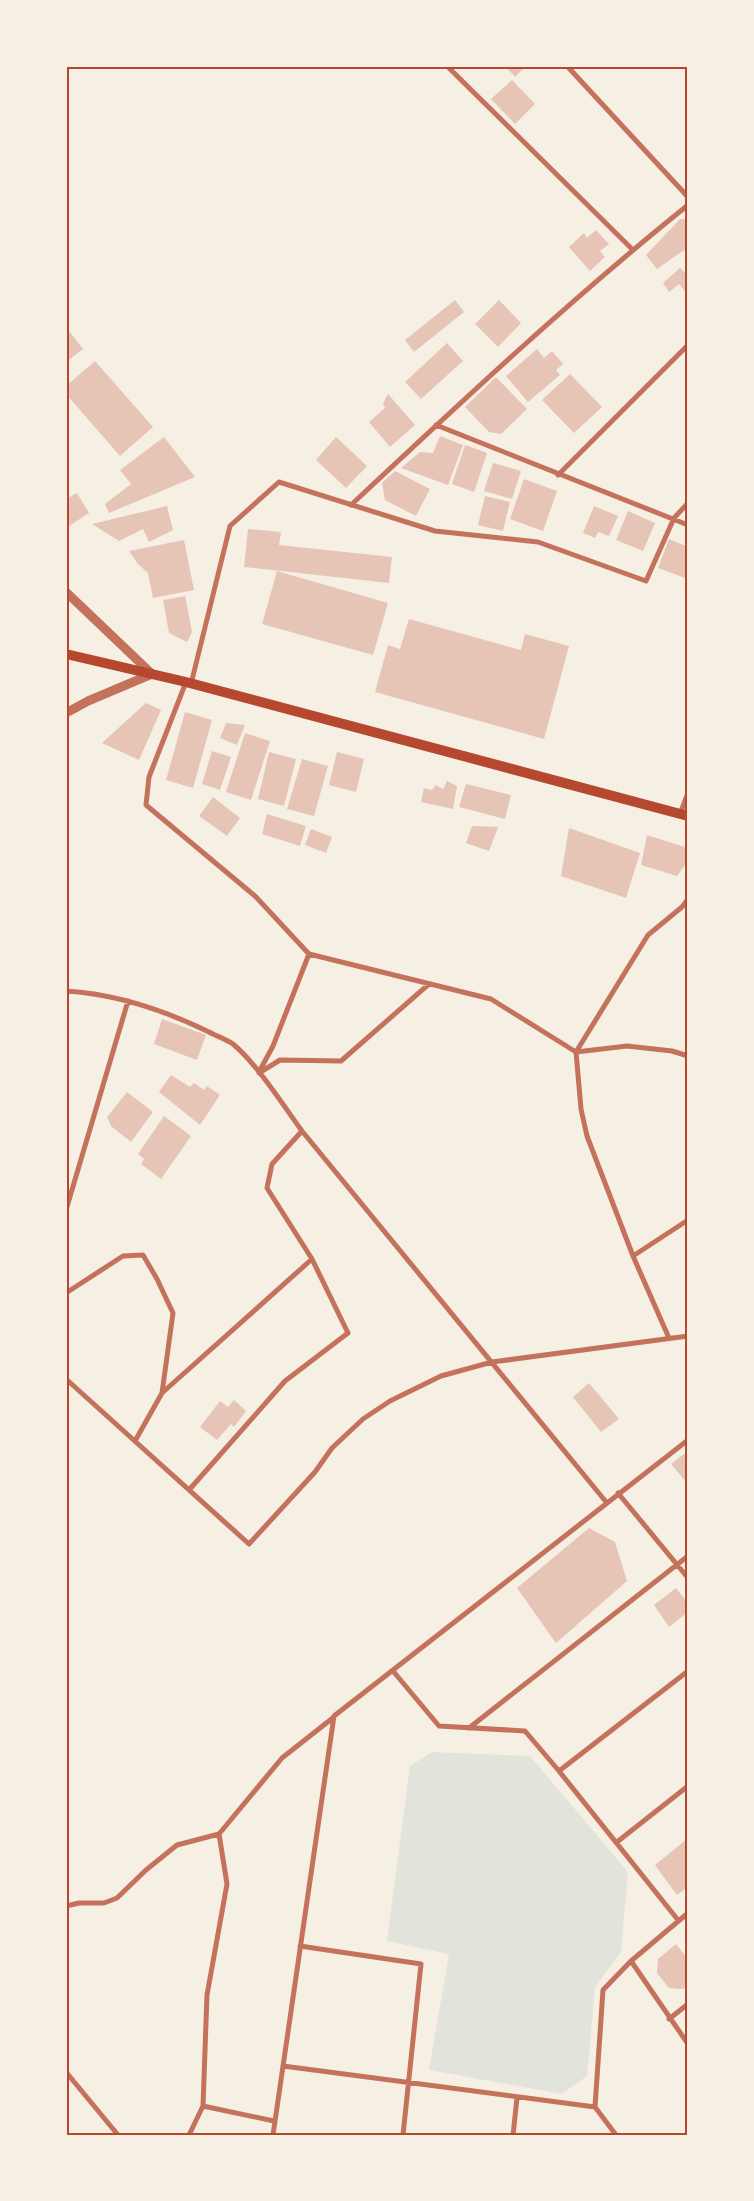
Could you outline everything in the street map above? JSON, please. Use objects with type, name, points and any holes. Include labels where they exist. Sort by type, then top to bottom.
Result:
[{"type":"main road","points":[[66,654],[188,683],[684,815]]},
{"type":"street","points":[[447,66],[633,250]]},
{"type":"street","points":[[567,66],[688,197]]},
{"type":"street","points":[[351,505],[436,426],[633,250],[688,205]]},
{"type":"street","points":[[558,475],[688,345]]},
{"type":"street","points":[[436,426],[688,525]]},
{"type":"street","points":[[688,503],[674,518],[646,580],[538,542],[435,531],[279,482],[230,526],[188,683],[149,777],[146,805],[255,896],[309,954],[491,999],[576,1052],[627,1046],[688,1056]]},
{"type":"street","points":[[66,592],[152,674],[88,701],[66,714]]},
{"type":"street","points":[[684,815],[688,793]]},
{"type":"street","points":[[669,1338],[633,1256],[587,1136],[579,1090],[576,1052],[648,935],[682,907],[688,899]]},
{"type":"street","points":[[258,1073],[273,1046],[309,954]]},
{"type":"street","points":[[258,1073],[280,1060],[341,1061],[429,984]]},
{"type":"street","points":[[66,990],[98,993],[128,1001],[195,1025],[232,1043],[606,1503]]},
{"type":"street","points":[[66,1210],[128,1001]]},
{"type":"street","points":[[190,1490],[285,1381],[348,1333],[312,1259],[267,1188],[272,1164],[302,1131]]},
{"type":"street","points":[[633,1256],[688,1220]]},
{"type":"street","points":[[66,1293],[123,1256],[143,1255],[158,1279],[173,1314],[162,1393]]},
{"type":"street","points":[[135,1441],[162,1393],[312,1259]]},
{"type":"street","points":[[66,1379],[249,1544],[315,1472],[332,1448],[362,1419],[390,1401],[441,1376],[492,1362],[688,1336]]},
{"type":"street","points":[[66,1906],[79,1903],[104,1903],[117,1898],[146,1870],[177,1845],[219,1834],[282,1758],[688,1440]]},
{"type":"street","points":[[618,1493],[688,1578]]},
{"type":"street","points":[[469,1728],[688,1556]]},
{"type":"street","points":[[394,1671],[439,1726],[525,1731],[617,1842],[678,1920]]},
{"type":"street","points":[[559,1771],[688,1671]]},
{"type":"street","points":[[272,2135],[334,1716]]},
{"type":"street","points":[[617,1842],[688,1786]]},
{"type":"street","points":[[189,2135],[203,2106],[207,1995],[227,1884],[219,1834]]},
{"type":"street","points":[[616,2135],[595,2108],[603,1990],[631,1961],[688,1913]]},
{"type":"street","points":[[300,1946],[422,1964],[403,2135]]},
{"type":"street","points":[[631,1961],[669,2019],[688,2044]]},
{"type":"street","points":[[669,2019],[688,2004]]},
{"type":"street","points":[[283,2066],[595,2108]]},
{"type":"street","points":[[66,2072],[118,2135]]},
{"type":"street","points":[[513,2135],[517,2098]]},
{"type":"street","points":[[203,2106],[274,2122]]},
{"type":"shaded area","points":[[432,1752],[530,1756],[628,1872],[621,1952],[595,1987],[587,2076],[562,2094],[429,2070],[449,1954],[387,1941],[410,1766]]},
{"type":"building","points":[[505,66],[526,66],[515,77]]},
{"type":"building","points":[[512,80],[535,104],[515,124],[491,99]]},
{"type":"building","points":[[680,219],[688,219],[688,255],[684,250],[657,269],[646,255]]},
{"type":"building","points":[[596,230],[609,244],[600,251],[605,257],[590,271],[569,247],[584,233],[587,238]]},
{"type":"building","points":[[680,268],[688,275],[688,295],[679,284],[669,292],[663,283]]},
{"type":"building","points":[[455,300],[464,312],[414,352],[405,340]]},
{"type":"building","points":[[499,300],[521,323],[498,347],[475,324]]},
{"type":"building","points":[[66,327],[83,349],[66,362]]},
{"type":"building","points":[[447,343],[463,361],[421,399],[405,382]]},
{"type":"building","points":[[537,349],[544,358],[552,351],[563,364],[556,370],[560,375],[528,402],[506,376]]},
{"type":"building","points":[[95,361],[153,427],[120,456],[66,394],[66,386]]},
{"type":"building","points":[[570,374],[602,407],[574,433],[542,400]]},
{"type":"building","points":[[496,377],[527,409],[501,434],[489,432],[465,407]]},
{"type":"building","points":[[388,394],[415,425],[390,447],[369,422],[385,408],[383,403]]},
{"type":"building","points":[[440,436],[463,445],[448,485],[401,468],[420,452],[433,453]]},
{"type":"building","points":[[164,437],[195,477],[109,513],[105,504],[131,484],[120,470]]},
{"type":"building","points":[[336,437],[367,466],[346,488],[316,460]]},
{"type":"building","points":[[465,445],[487,453],[474,492],[452,484]]},
{"type":"building","points":[[493,463],[521,471],[512,499],[484,491]]},
{"type":"building","points":[[395,471],[430,489],[416,516],[385,500],[382,483]]},
{"type":"building","points":[[524,479],[557,491],[543,531],[510,519]]},
{"type":"building","points":[[77,493],[89,513],[66,528],[66,499]]},
{"type":"building","points":[[485,496],[510,502],[503,531],[478,525]]},
{"type":"building","points":[[167,506],[173,530],[149,542],[143,529],[119,541],[92,524]]},
{"type":"building","points":[[594,506],[618,516],[609,536],[598,532],[595,538],[583,533]]},
{"type":"building","points":[[628,511],[655,523],[643,551],[616,540]]},
{"type":"building","points":[[248,529],[281,532],[279,545],[392,557],[389,583],[244,567]]},
{"type":"building","points":[[669,539],[688,547],[688,579],[658,568]]},
{"type":"building","points":[[184,540],[194,590],[153,598],[148,573],[138,564],[129,551]]},
{"type":"building","points":[[277,571],[388,603],[373,655],[262,624]]},
{"type":"building","points":[[185,596],[192,632],[187,642],[169,633],[163,600]]},
{"type":"building","points":[[409,619],[521,650],[525,634],[569,646],[544,739],[375,692],[388,645],[400,649]]},
{"type":"building","points":[[146,703],[161,710],[139,760],[102,743]]},
{"type":"building","points":[[185,712],[212,720],[193,788],[166,780]]},
{"type":"building","points":[[226,723],[245,725],[237,745],[220,738]]},
{"type":"building","points":[[245,733],[270,741],[251,800],[226,792]]},
{"type":"building","points":[[212,751],[231,757],[220,790],[202,784]]},
{"type":"building","points":[[269,752],[296,759],[284,806],[258,799]]},
{"type":"building","points":[[337,752],[364,759],[356,792],[329,785]]},
{"type":"building","points":[[302,759],[328,766],[314,816],[287,809]]},
{"type":"building","points":[[447,781],[457,786],[453,809],[421,802],[424,788],[432,790],[436,785],[443,789]]},
{"type":"building","points":[[466,784],[511,795],[505,819],[459,807]]},
{"type":"building","points":[[213,797],[240,818],[227,836],[199,816]]},
{"type":"building","points":[[267,814],[306,826],[300,846],[262,834]]},
{"type":"building","points":[[472,826],[498,827],[489,851],[466,843]]},
{"type":"building","points":[[569,828],[640,853],[626,898],[561,876]]},
{"type":"building","points":[[311,829],[332,837],[326,853],[305,845]]},
{"type":"building","points":[[647,835],[688,848],[688,861],[677,876],[641,865]]},
{"type":"building","points":[[162,1019],[206,1035],[197,1060],[154,1044]]},
{"type":"building","points":[[171,1075],[190,1087],[194,1083],[204,1090],[207,1086],[220,1095],[200,1125],[159,1092]]},
{"type":"building","points":[[127,1092],[153,1112],[131,1142],[111,1126],[107,1117]]},
{"type":"building","points":[[164,1116],[191,1136],[161,1179],[141,1164],[144,1159],[138,1154]]},
{"type":"building","points":[[589,1383],[619,1419],[601,1432],[573,1397]]},
{"type":"building","points":[[234,1400],[246,1411],[234,1427],[231,1424],[217,1440],[200,1427],[220,1401],[228,1407]]},
{"type":"building","points":[[688,1451],[688,1484],[671,1464]]},
{"type":"building","points":[[589,1528],[615,1542],[627,1581],[556,1643],[517,1588]]},
{"type":"building","points":[[676,1588],[688,1603],[688,1612],[669,1627],[654,1605]]},
{"type":"building","points":[[688,1838],[688,1887],[677,1895],[655,1865]]},
{"type":"building","points":[[676,1944],[688,1959],[688,1985],[683,1989],[669,1988],[657,1973],[658,1959]]}]
